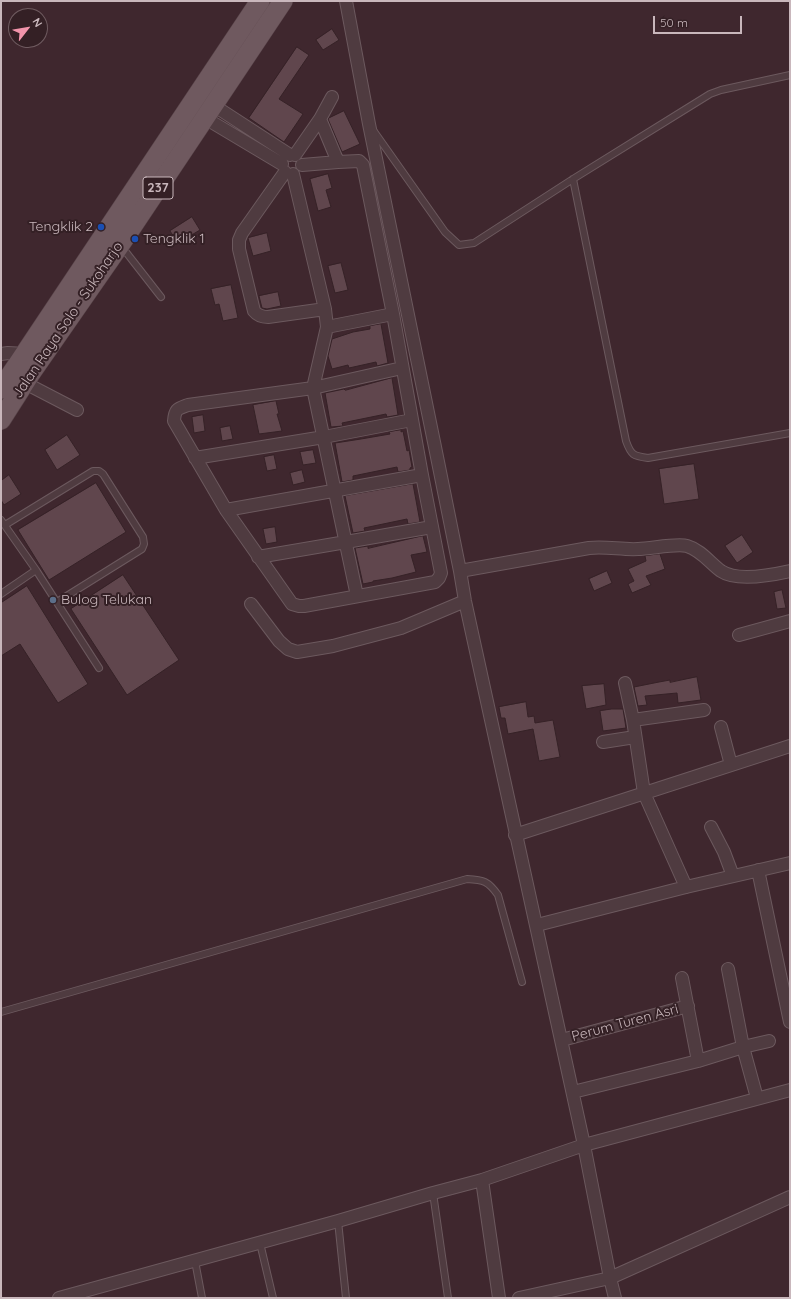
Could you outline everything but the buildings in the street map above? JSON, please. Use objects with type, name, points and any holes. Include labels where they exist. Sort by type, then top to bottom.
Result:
[{"type":"main road","name":"Jalan Raya Solo - Sukoharjo","points":[[1,420],[24,370],[260,1]]},
{"type":"main road","name":"Jalan Raya Solo - Sukoharjo","points":[[1,389],[24,370],[120,245],[209,112],[278,4]]},
{"type":"street","points":[[346,1],[369,124],[465,601],[515,835],[537,925],[562,1040],[615,1298]]},
{"type":"street","points":[[324,309],[268,317],[257,315],[254,311],[239,249],[239,240],[242,233],[291,164],[320,119],[332,97]]},
{"type":"street","points":[[209,112],[291,164],[359,161],[363,165],[393,314],[441,573],[438,580],[435,582],[304,606],[296,606],[290,602],[226,510],[174,421],[174,414],[178,408],[188,405],[313,388],[402,368]]},
{"type":"street","points":[[320,119],[338,162]]},
{"type":"street","points":[[291,164],[324,309],[326,327],[313,388],[336,490],[357,596]]},
{"type":"street","points":[[326,327],[393,314]]},
{"type":"street","points":[[1,354],[8,352],[24,370],[77,410]]},
{"type":"street","points":[[195,458],[324,437],[412,420]]},
{"type":"street","points":[[226,510],[422,475]]},
{"type":"street","points":[[258,557],[432,527]]},
{"type":"street","points":[[460,571],[589,548],[601,547],[636,550],[683,546],[697,551],[721,571],[733,576],[773,575],[790,571]]},
{"type":"street","points":[[250,604],[279,641],[288,649],[297,652],[333,646],[401,628],[465,601]]},
{"type":"street","points":[[739,635],[790,621]]},
{"type":"street","points":[[625,683],[633,720],[644,793],[686,887]]},
{"type":"street","points":[[633,720],[704,710]]},
{"type":"street","points":[[721,727],[731,765]]},
{"type":"street","points":[[603,742],[635,737]]},
{"type":"street","points":[[515,835],[790,746]]},
{"type":"street","points":[[711,826],[724,852],[733,876]]},
{"type":"street","points":[[537,925],[686,887],[733,876],[758,873],[790,863]]},
{"type":"street","points":[[758,873],[790,1022]]},
{"type":"street","points":[[728,969],[743,1047],[757,1098]]},
{"type":"street","name":"Perum Turen Asri","points":[[682,978],[698,1060]]},
{"type":"street","name":"Perum Turen Asri","points":[[562,1040],[688,1006]]},
{"type":"street","points":[[573,1092],[769,1041]]},
{"type":"street","points":[[59,1298],[482,1180],[584,1145],[790,1090]]},
{"type":"street","points":[[482,1180],[499,1298]]},
{"type":"street","points":[[519,1298],[610,1278],[790,1197]]},
{"type":"lane","points":[[369,124],[445,232],[459,245],[474,243],[573,179],[710,94],[721,90],[790,75]]},
{"type":"lane","points":[[573,179],[626,441],[630,452],[637,457],[648,458],[790,433]]},
{"type":"lane","points":[[120,245],[161,297]]},
{"type":"lane","points":[[57,602],[142,549],[144,544],[143,537],[103,474],[98,471],[93,471],[3,522],[36,570],[99,668]]},
{"type":"lane","points":[[1,594],[36,570]]},
{"type":"lane","points":[[1,1012],[467,879],[482,880],[491,885],[498,895],[522,982]]},
{"type":"lane","points":[[433,1193],[448,1298]]},
{"type":"lane","points":[[338,1221],[346,1298]]},
{"type":"lane","points":[[260,1243],[273,1298]]},
{"type":"lane","points":[[195,1261],[202,1298]]},
{"type":"place","name":"Tengklik 2","points":[[101,227]]},
{"type":"place","name":"Tengklik 1","points":[[135,239]]},
{"type":"place","name":"Bulog Telukan","points":[[53,600]]}]
